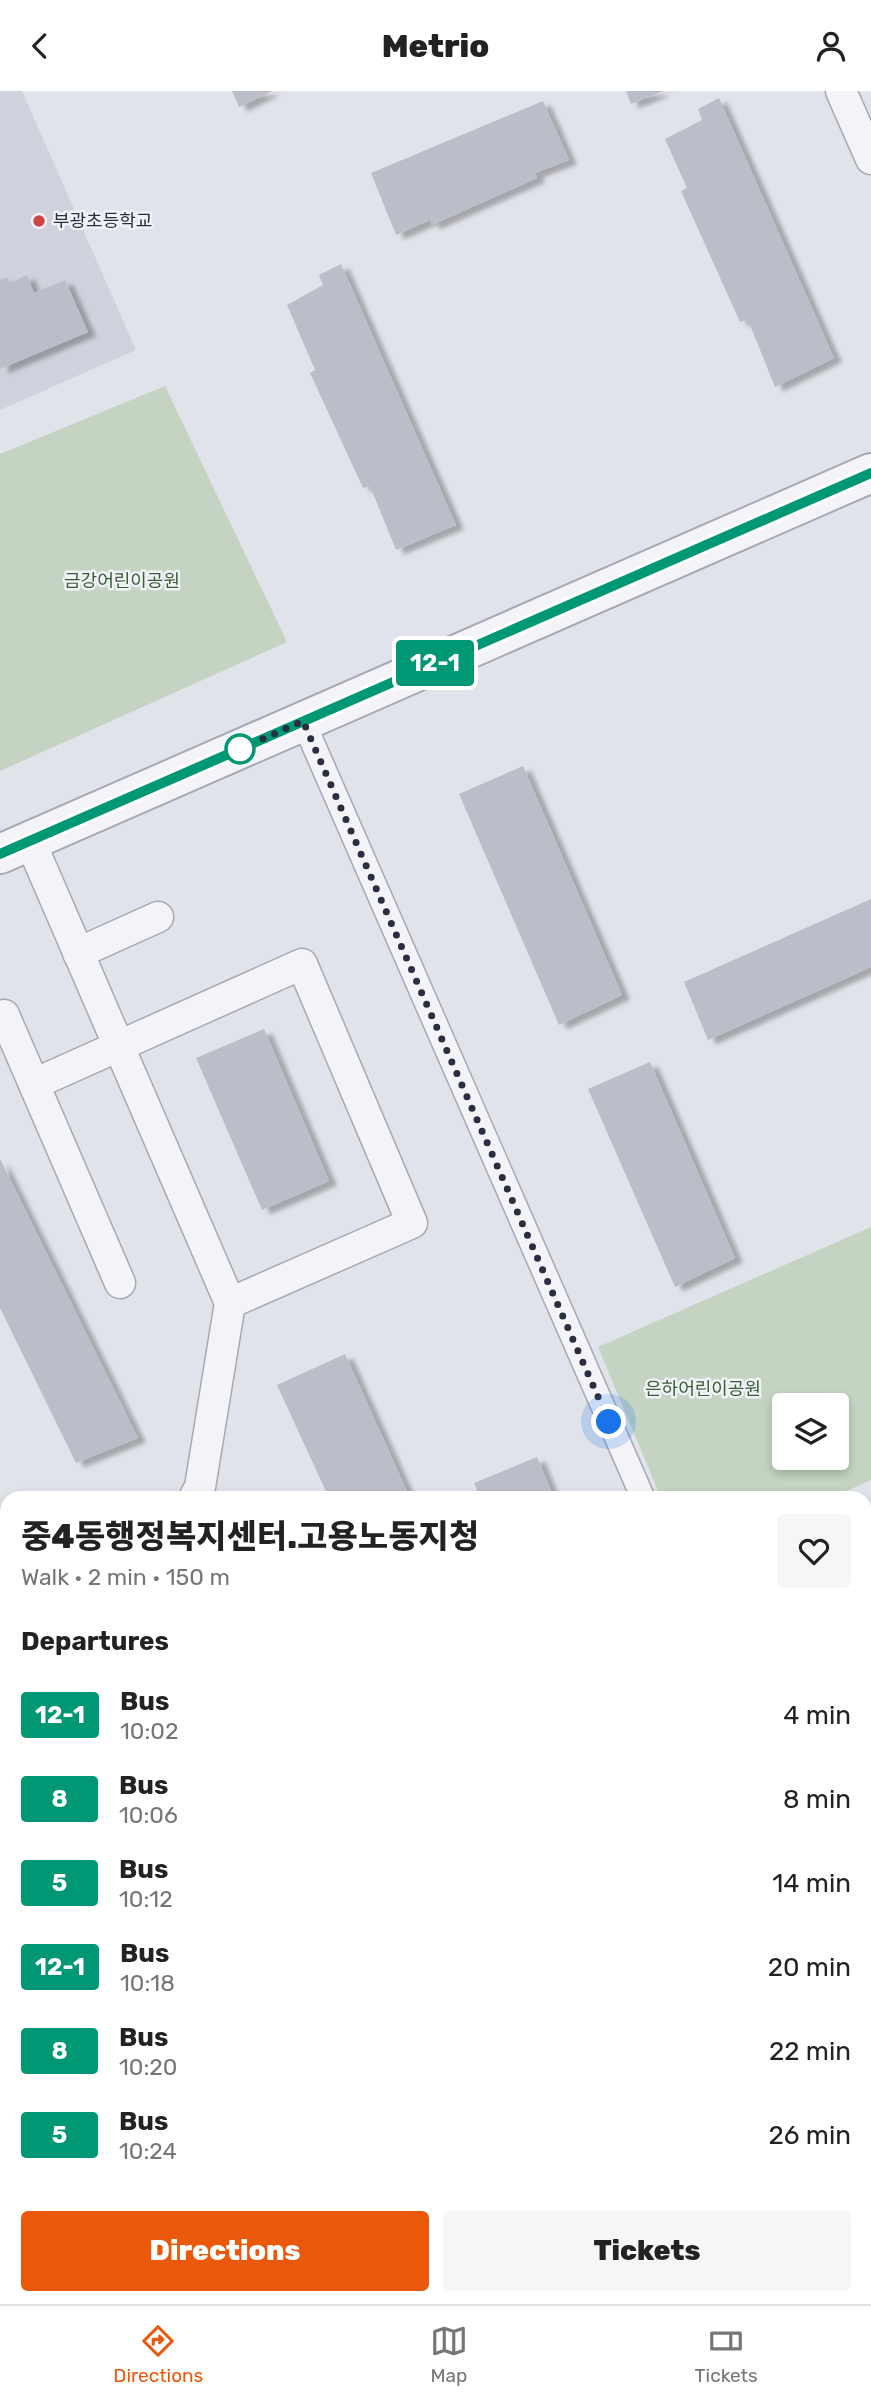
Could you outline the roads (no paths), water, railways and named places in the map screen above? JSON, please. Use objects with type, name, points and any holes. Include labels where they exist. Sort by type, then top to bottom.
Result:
[{"type":"street","points":[[841,91],[871,159]]},
{"type":"street","points":[[198,1491],[230,1303],[78,953],[15,847],[871,473]]},
{"type":"street","points":[[303,721],[640,1491]]},
{"type":"street","points":[[78,953],[158,917]]},
{"type":"street","points":[[34,1084],[302,964],[412,1223],[230,1303]]},
{"type":"street","points":[[0,1017],[4,1015],[120,1283]]},
{"type":"place","name":"부광초등학교","points":[[39,221]]},
{"type":"park label","name":"금강어린이공원","points":[[122,581]]},
{"type":"park label","name":"은하어린이공원","points":[[703,1389]]}]
